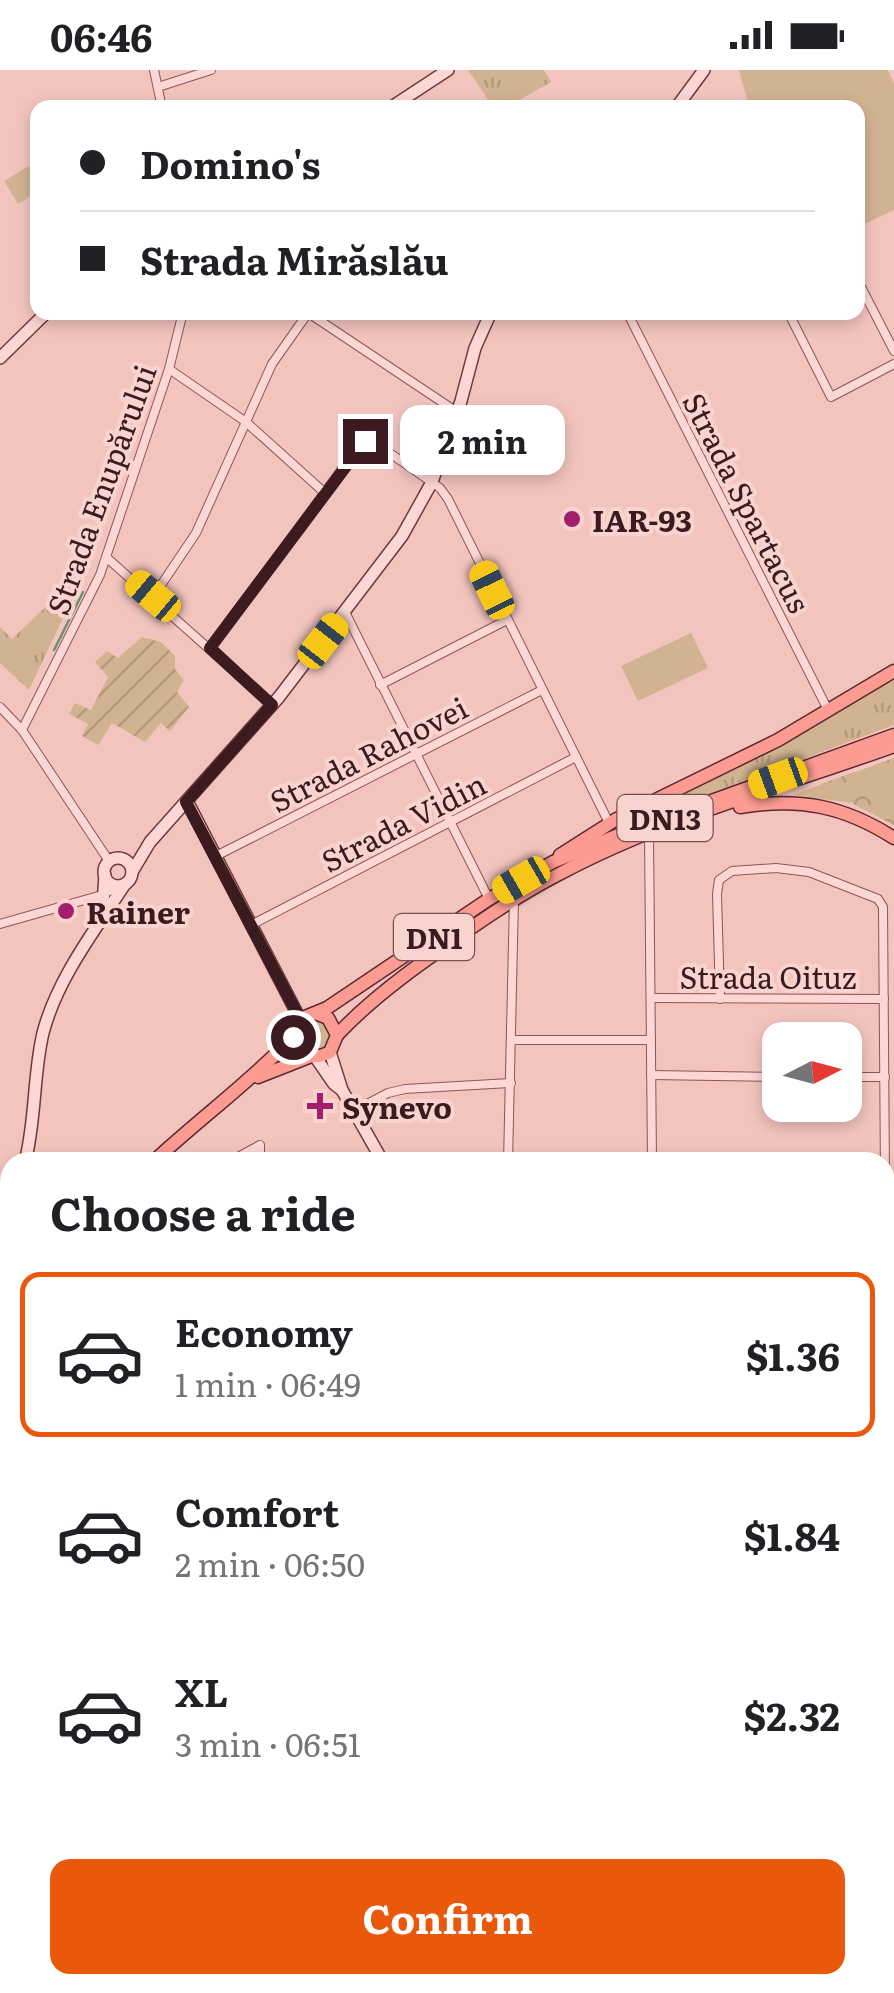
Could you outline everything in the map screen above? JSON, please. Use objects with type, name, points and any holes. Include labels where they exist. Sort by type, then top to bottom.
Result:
[{"type":"main road","name":"DN1","points":[[300,1019],[352,992],[489,898],[554,862],[609,823],[778,740],[894,671]]},
{"type":"main road","name":"DN13","points":[[554,862],[624,832],[894,735]]},
{"type":"main road","name":"DN13","points":[[704,814],[894,746]]},
{"type":"main road","name":"DN1","points":[[318,1056],[390,986],[514,899],[559,874],[649,834],[704,814],[771,804],[828,807],[857,815],[894,838]]},
{"type":"main road","points":[[315,1013],[328,1018],[337,1035]]},
{"type":"main road","points":[[164,1152],[252,1080],[293,1037],[300,1019]]},
{"type":"main road","points":[[293,1037],[298,1050],[318,1056]]},
{"type":"main road","points":[[252,1080],[318,1056]]},
{"type":"street","points":[[154,70],[160,100]]},
{"type":"street","points":[[158,87],[211,70]]},
{"type":"street","points":[[402,100],[448,70]]},
{"type":"street","points":[[683,100],[704,70]]},
{"type":"street","points":[[865,295],[894,351]]},
{"type":"street","points":[[2,351],[38,320]]},
{"type":"street","name":"Strada Enupărului","points":[[22,730],[56,659],[81,618],[106,558],[169,369],[181,320]]},
{"type":"street","points":[[153,596],[196,533],[272,364],[303,320]]},
{"type":"street","points":[[319,320],[457,412]]},
{"type":"street","points":[[26,1152],[44,1031],[54,1002],[150,842],[272,705],[402,536],[432,482],[487,320]]},
{"type":"street","name":"Strada Spartacus","points":[[630,320],[828,711]]},
{"type":"street","points":[[792,320],[831,397],[894,364]]},
{"type":"street","points":[[169,369],[246,422],[326,494]]},
{"type":"street","points":[[210,648],[367,440],[432,482],[448,498],[609,823]]},
{"type":"street","points":[[106,558],[272,705]]},
{"type":"street","points":[[345,612],[489,898]]},
{"type":"street","points":[[380,685],[507,620]]},
{"type":"street","name":"Strada Rahovei","points":[[216,856],[542,690]]},
{"type":"street","points":[[0,707],[22,730],[109,866],[110,883],[121,885]]},
{"type":"street","name":"Strada Vidin","points":[[251,925],[576,757]]},
{"type":"street","points":[[186,802],[300,1019]]},
{"type":"street","points":[[649,834],[652,1152]]},
{"type":"street","points":[[86,898],[109,866],[150,842]]},
{"type":"street","points":[[109,866],[128,861],[132,872]]},
{"type":"street","points":[[102,918],[102,895],[109,866]]},
{"type":"street","points":[[720,998],[719,880],[732,872],[776,868],[809,872],[878,900],[883,907],[885,1152]]},
{"type":"street","points":[[0,924],[102,895],[121,885]]},
{"type":"street","points":[[86,898],[102,918]]},
{"type":"street","points":[[508,1152],[514,899]]},
{"type":"street","name":"Strada Oituz","points":[[651,998],[884,999]]},
{"type":"street","points":[[512,1040],[651,1040]]},
{"type":"street","points":[[318,1056],[377,1152]]},
{"type":"street","points":[[651,1075],[762,1077]]},
{"type":"street","points":[[862,1077],[885,1077]]},
{"type":"street","points":[[354,1111],[388,1093],[405,1089],[510,1083]]},
{"type":"green space","points":[[468,70],[544,70],[551,82],[519,100],[488,100]]},
{"type":"green space","points":[[739,70],[888,70],[894,84],[894,210],[865,224],[865,100],[747,100]]},
{"type":"green space","points":[[30,165],[30,196],[18,204],[4,181]]},
{"type":"green space","points":[[87,567],[29,690],[0,663],[0,627],[12,639]]},
{"type":"green space","points":[[691,633],[708,668],[638,701],[621,666]]},
{"type":"green space","points":[[142,637],[161,642],[175,656],[175,669],[184,680],[177,692],[189,707],[170,731],[161,723],[145,742],[112,723],[98,745],[82,736],[88,724],[69,714],[75,703],[91,710],[108,677],[95,662],[107,651],[118,658]]},
{"type":"green space","points":[[894,680],[894,725],[613,830]]},
{"type":"green space","points":[[894,758],[894,825],[852,803],[792,795]]},
{"type":"green space","points":[[854,772],[887,805],[894,805],[894,825],[852,803],[850,794],[821,784]]},
{"type":"green space","points":[[315,1019],[327,1023],[331,1035],[327,1047],[315,1051],[303,1047],[299,1035],[303,1023]]},
{"type":"waterway","points":[[54,650],[83,592]]},
{"type":"place","name":"IAR-93","points":[[572,519]]},
{"type":"place","name":"Rainer","points":[[66,911]]},
{"type":"place","name":"Synevo","points":[[320,1106]]},
{"type":"route","points":[[293,1037],[300,1019],[186,802],[272,705],[210,648],[365,441]]}]
